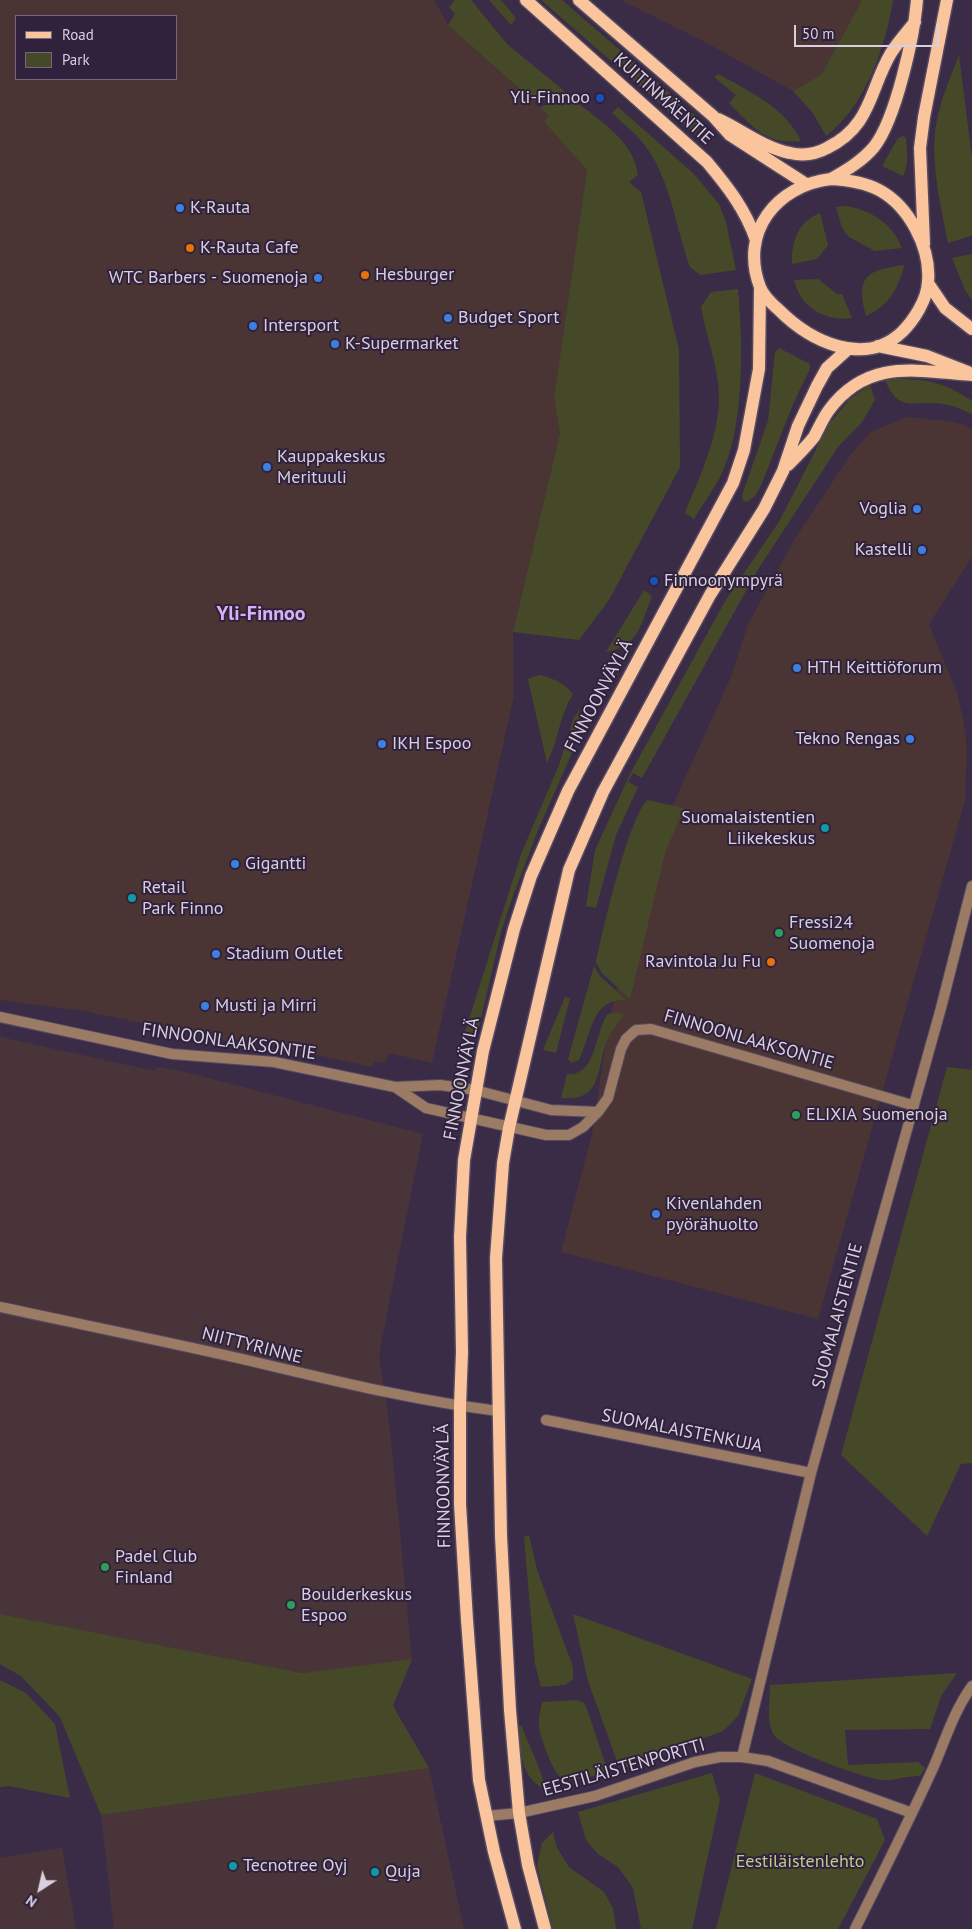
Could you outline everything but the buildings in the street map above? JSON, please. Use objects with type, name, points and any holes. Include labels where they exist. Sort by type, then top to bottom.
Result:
[{"type":"main road","name":"KUITINMÄENTIE","points":[[526,0],[707,162],[730,189],[746,213],[756,240]]},
{"type":"main road","name":"KUITINMÄENTIE","points":[[579,0],[712,116],[730,135],[806,184]]},
{"type":"main road","points":[[831,179],[862,159],[882,135],[889,120],[915,22],[917,0]]},
{"type":"main road","points":[[924,249],[911,221],[896,203],[881,191],[868,184],[831,179],[806,184],[794,189],[772,208],[763,220],[756,240],[755,270],[760,289],[789,320],[806,333],[824,343],[847,350],[878,346],[893,340],[904,329],[924,299],[928,283],[924,249],[920,148],[924,117],[947,0]]},
{"type":"main road","points":[[712,116],[758,141],[783,151],[808,154],[823,150],[847,137],[857,125],[891,53],[915,22]]},
{"type":"main road","points":[[928,283],[945,308],[972,329]]},
{"type":"main road","name":"FINNOONVÄYLÄ","points":[[515,1929],[486,1816],[479,1780],[471,1677],[460,1504],[462,1352],[460,1238],[464,1160],[475,1090],[514,929],[530,876],[549,830],[733,483],[744,450],[759,369],[760,289]]},
{"type":"main road","points":[[878,346],[927,356],[972,375]]},
{"type":"main road","points":[[545,1929],[528,1865],[519,1813],[508,1673],[498,1411],[496,1258],[503,1163],[514,1101],[569,870],[603,792],[710,595],[764,509],[783,471],[798,426],[817,386],[827,368],[847,350]]},
{"type":"main road","points":[[783,471],[814,436],[829,410],[842,395],[870,377],[890,370],[915,370],[972,375]]},
{"type":"street","name":"SUOMALAISTENTIE","points":[[742,1757],[811,1473],[972,886]]},
{"type":"street","name":"FINNOONLAAKSONTIE","points":[[0,1017],[172,1054],[274,1062],[395,1087],[440,1085],[475,1090],[552,1110],[598,1112]]},
{"type":"street","name":"FINNOONLAAKSONTIE","points":[[395,1087],[426,1108],[471,1120],[546,1135],[569,1135],[584,1127],[608,1098],[621,1049],[626,1039],[636,1030],[651,1029],[912,1105]]},
{"type":"street","name":"NIITTYRINNE","points":[[0,1307],[239,1358],[366,1389],[498,1411]]},
{"type":"street","name":"SUOMALAISTENKUJA","points":[[546,1420],[811,1473]]},
{"type":"street","points":[[856,1929],[912,1813],[950,1724],[961,1701],[972,1686]]},
{"type":"street","name":"EESTILÄISTENPORTTI","points":[[486,1816],[519,1813],[595,1796],[695,1762],[720,1757],[742,1757],[768,1762],[912,1813]]},
{"type":"shaded area","points":[[0,0],[434,0],[448,25],[549,116],[544,122],[587,170],[554,398],[560,433],[513,632],[514,696],[432,1063],[389,1053],[385,1063],[374,1061],[372,1067],[248,1040],[228,1041],[84,1011],[0,1000]]},
{"type":"shaded area","points":[[621,0],[862,0],[822,74],[793,91],[703,41]]},
{"type":"shaded area","points":[[906,417],[947,421],[965,425],[972,430],[972,557],[929,624],[957,693],[963,719],[967,746],[965,800],[818,1319],[561,1252],[592,1134],[610,1016],[656,842],[731,677],[748,624],[794,540],[851,454],[871,432]]},
{"type":"shaded area","points":[[0,1037],[155,1071],[157,1067],[189,1073],[423,1134],[379,1355],[390,1429],[412,1659],[302,1673],[0,1614]]},
{"type":"shaded area","points":[[429,1768],[464,1929],[114,1929],[101,1815]]},
{"type":"shaded area","points":[[62,1848],[76,1929],[0,1929],[0,1858]]},
{"type":"green space","points":[[455,0],[471,0],[507,44],[569,95],[551,101],[540,99],[534,102],[448,25],[455,14],[449,7]]},
{"type":"green space","points":[[489,0],[501,0],[516,18],[511,25]]},
{"type":"green space","points":[[541,0],[562,0],[704,123],[695,134]]},
{"type":"green space","points":[[862,0],[893,0],[885,37],[863,92],[840,123],[826,136],[813,113],[793,91],[822,74]]},
{"type":"green space","points":[[959,55],[972,159],[972,234],[971,236],[948,243],[937,184],[934,154],[936,125],[940,107]]},
{"type":"green space","points":[[718,74],[776,109],[794,129],[801,141],[789,142],[778,140],[753,127],[729,103],[736,95],[714,77]]},
{"type":"green space","points":[[575,101],[605,124],[623,142],[635,163],[638,175],[629,182],[641,192],[679,350],[680,467],[609,600],[579,640],[513,632],[560,433],[554,398],[587,170],[544,122],[549,116],[540,108],[545,105]]},
{"type":"green space","points":[[618,107],[694,174],[719,204],[726,222],[736,270],[700,275],[690,267],[664,180],[647,148],[612,113]]},
{"type":"green space","points":[[903,136],[906,138],[907,158],[903,176],[882,166],[898,138]]},
{"type":"green space","points":[[846,206],[864,211],[887,225],[898,239],[902,248],[875,251],[849,237],[842,228],[836,207]]},
{"type":"green space","points":[[820,213],[828,245],[817,259],[792,264],[793,248],[797,234],[806,221]]},
{"type":"green space","points":[[972,254],[972,300],[965,290],[952,258]]},
{"type":"green space","points":[[904,265],[896,288],[886,302],[866,316],[862,292],[863,284],[867,277],[881,269]]},
{"type":"green space","points":[[818,279],[837,294],[842,294],[852,318],[832,318],[815,311],[808,305],[797,290],[794,280]]},
{"type":"green space","points":[[738,289],[741,359],[738,410],[734,435],[720,477],[694,519],[685,513],[712,442],[716,428],[719,398],[715,363],[701,307],[711,292]]},
{"type":"green space","points":[[779,348],[810,364],[810,369],[793,404],[762,483],[756,495],[747,502],[743,501],[742,495],[768,421],[775,352]]},
{"type":"green space","points":[[885,380],[926,381],[953,390],[972,401],[972,414],[947,405],[902,402],[896,398]]},
{"type":"green space","points":[[870,385],[875,400],[862,422],[838,447],[757,571],[642,778],[633,773],[628,782],[638,787],[616,835],[596,908],[586,906],[595,850],[630,774],[724,603],[780,520],[829,424],[850,399]]},
{"type":"green space","points":[[644,590],[652,596],[638,632],[626,645],[606,652]]},
{"type":"green space","points":[[539,675],[558,681],[573,694],[565,710],[547,763],[528,679]]},
{"type":"green space","points":[[580,709],[577,738],[572,753],[538,830],[501,932],[477,1036],[465,1032],[521,854],[559,765],[573,719]]},
{"type":"green space","points":[[648,800],[684,808],[665,853],[630,999],[602,973],[596,962],[625,850],[633,827]]},
{"type":"green space","points":[[594,966],[600,976],[626,1000],[614,1001],[606,1005],[599,1012],[594,1020],[579,1060],[571,1063],[568,1059]]},
{"type":"green space","points":[[565,997],[570,998],[556,1053],[543,1050]]},
{"type":"green space","points":[[608,1014],[624,1014],[607,1040],[599,1072],[591,1089],[584,1095],[575,1098],[561,1098],[567,1074],[577,1073],[584,1068],[594,1052],[603,1022]]},
{"type":"green space","points":[[947,1067],[972,1070],[972,1463],[961,1464],[927,1536],[841,1455]]},
{"type":"green space","points":[[529,1535],[537,1570],[573,1667],[573,1679],[565,1685],[541,1687],[535,1664],[524,1537]]},
{"type":"green space","points":[[0,1614],[302,1673],[412,1659],[393,1706],[429,1768],[101,1815],[60,1717],[21,1676],[0,1664]]},
{"type":"green space","points":[[573,1614],[752,1679],[738,1716],[723,1731],[626,1768],[618,1764],[588,1681]]},
{"type":"green space","points":[[957,1673],[941,1696],[930,1729],[845,1730],[848,1765],[918,1762],[925,1768],[920,1776],[882,1780],[858,1774],[792,1748],[774,1735],[770,1724],[770,1685]]},
{"type":"green space","points":[[0,1680],[26,1693],[55,1724],[70,1798],[9,1786],[0,1787]]},
{"type":"green space","points":[[578,1700],[584,1703],[587,1709],[607,1769],[600,1775],[564,1781],[552,1764],[540,1732],[539,1720],[542,1702]]},
{"type":"green space","points":[[519,1726],[522,1726],[539,1767],[544,1789],[530,1777],[526,1770],[521,1753]]},
{"type":"green space","points":[[712,1773],[720,1800],[692,1929],[641,1929],[633,1888],[618,1867],[598,1854],[586,1840],[578,1812]]},
{"type":"green space","name":"Eestiläistenlehto","points":[[755,1773],[877,1819],[885,1840],[838,1929],[716,1929]]},
{"type":"green space","points":[[553,1832],[557,1848],[569,1867],[604,1892],[613,1908],[616,1929],[553,1929],[537,1865],[542,1843]]},
{"type":"place","name":"Yli-Finnoo","points":[[600,98]]},
{"type":"place","name":"K-Rauta","points":[[180,208]]},
{"type":"place","name":"K-Rauta Cafe","points":[[190,248]]},
{"type":"place","name":"Hesburger","points":[[365,275]]},
{"type":"place","name":"WTC Barbers - Suomenoja","points":[[318,278]]},
{"type":"place","name":"Budget Sport","points":[[448,318]]},
{"type":"place","name":"Intersport","points":[[253,326]]},
{"type":"place","name":"K-Supermarket","points":[[335,344]]},
{"type":"place","name":"Kauppakeskus Merituuli","points":[[267,467]]},
{"type":"place","name":"Voglia","points":[[917,509]]},
{"type":"place","name":"Kastelli","points":[[922,550]]},
{"type":"place","name":"Finnoonympyrä","points":[[654,581]]},
{"type":"place","name":"HTH Keittiöforum","points":[[797,668]]},
{"type":"place","name":"Tekno Rengas","points":[[910,739]]},
{"type":"place","name":"IKH Espoo","points":[[382,744]]},
{"type":"place","name":"Suomalaistentien Liikekeskus","points":[[825,828]]},
{"type":"place","name":"Gigantti","points":[[235,864]]},
{"type":"place","name":"Retail Park Finno","points":[[132,898]]},
{"type":"place","name":"Fressi24 Suomenoja","points":[[779,933]]},
{"type":"place","name":"Stadium Outlet","points":[[216,954]]},
{"type":"place","name":"Ravintola Ju Fu","points":[[771,962]]},
{"type":"place","name":"Musti ja Mirri","points":[[205,1006]]},
{"type":"place","name":"ELIXIA Suomenoja","points":[[796,1115]]},
{"type":"place","name":"Kivenlahden pyörähuolto","points":[[656,1214]]},
{"type":"place","name":"Padel Club Finland","points":[[105,1567]]},
{"type":"place","name":"Boulderkeskus Espoo","points":[[291,1605]]},
{"type":"place","name":"Tecnotree Oyj","points":[[233,1866]]},
{"type":"place","name":"Quja","points":[[375,1872]]},
{"type":"district","name":"Yli-Finnoo","points":[[261,614]]}]
